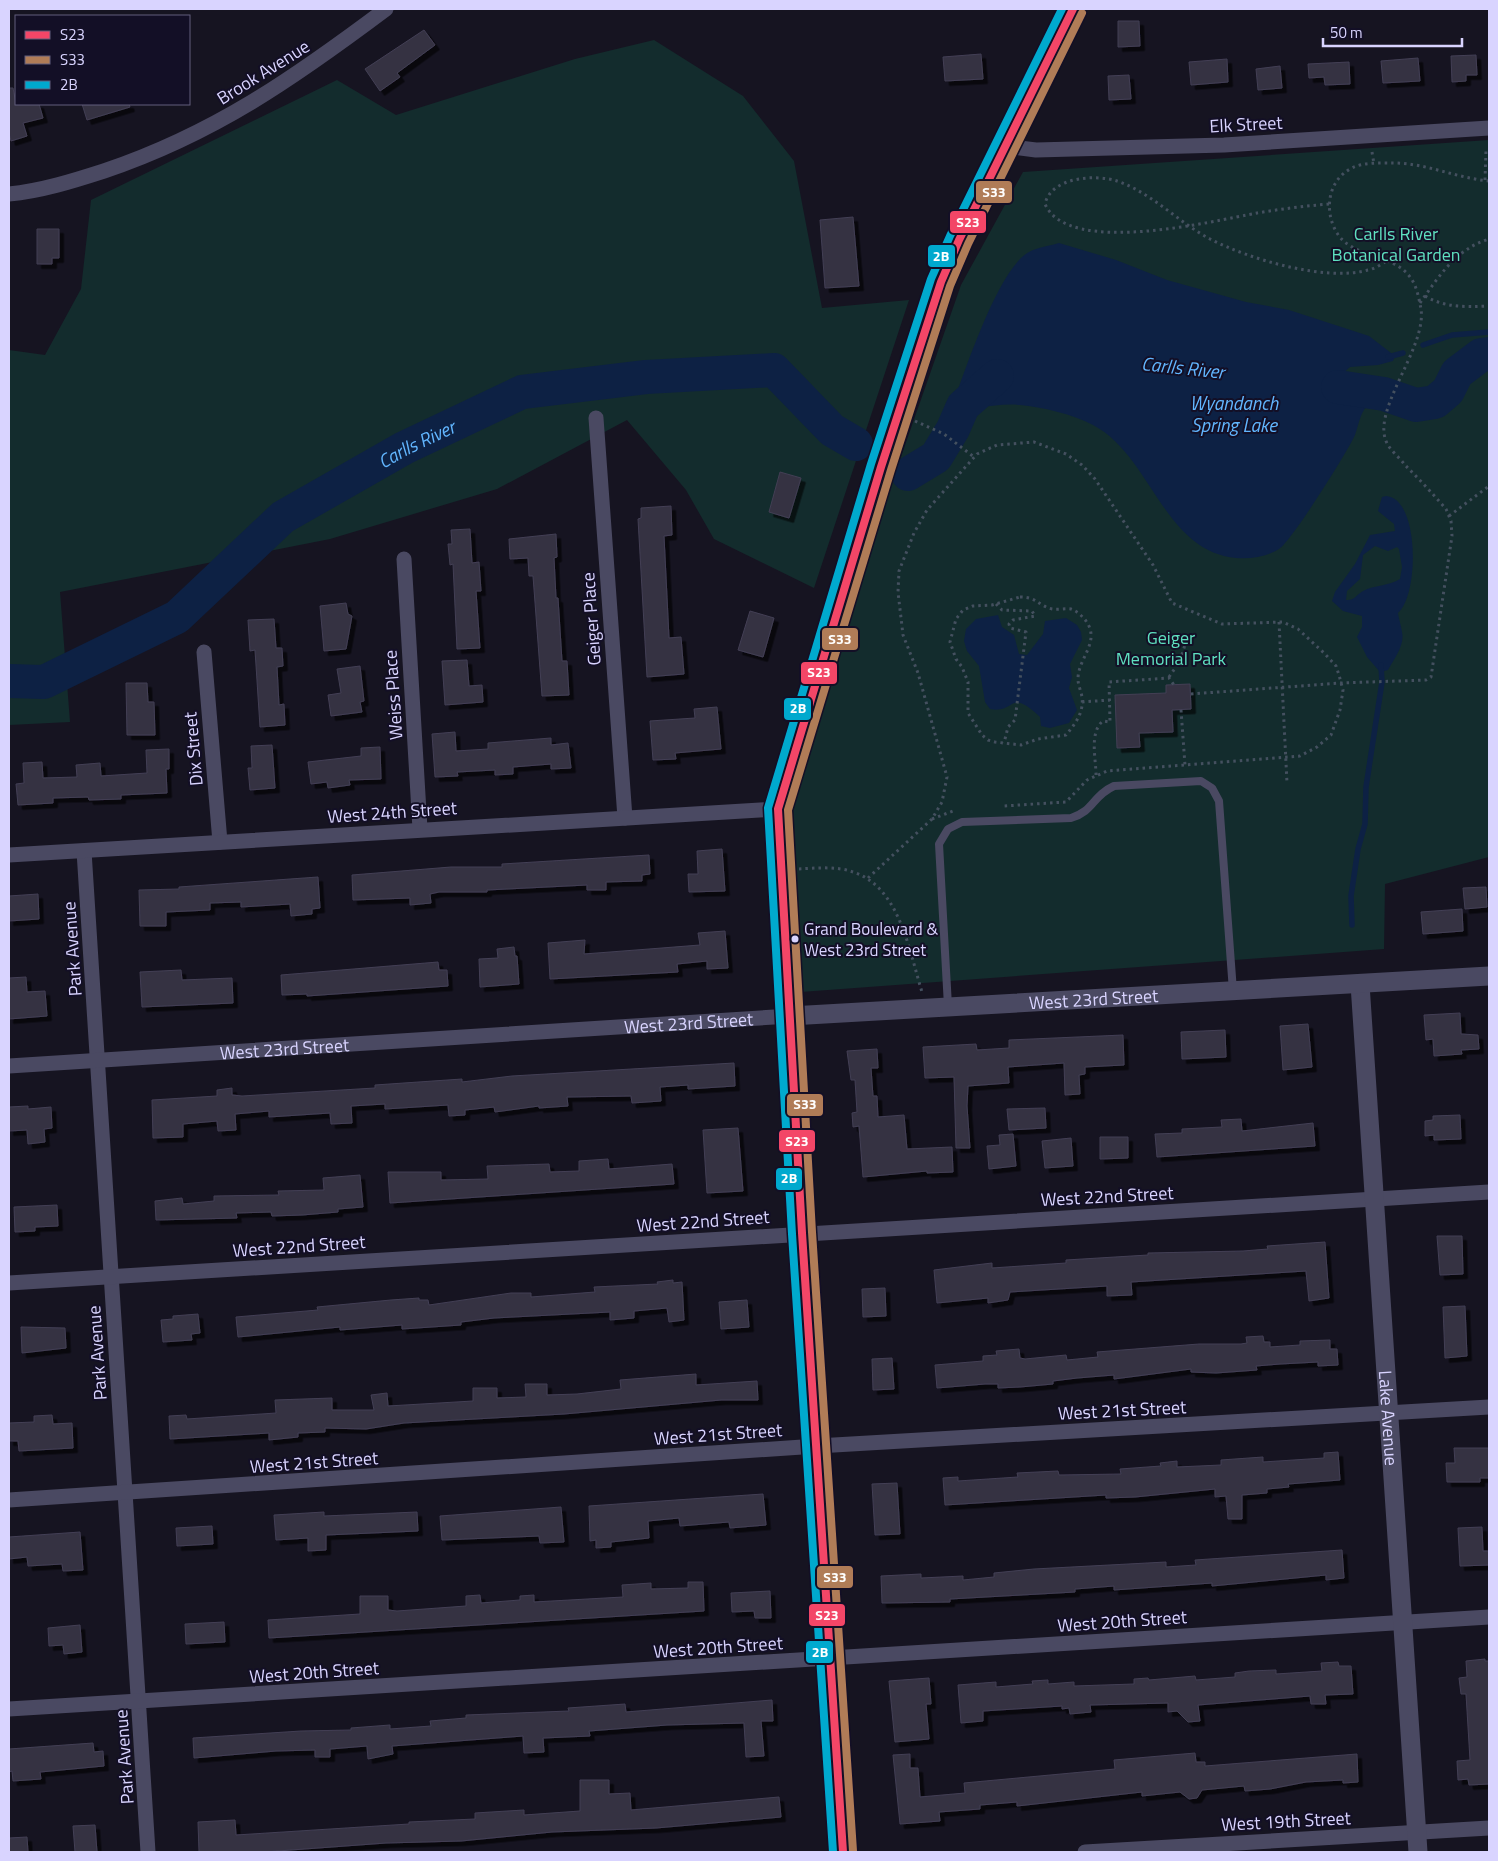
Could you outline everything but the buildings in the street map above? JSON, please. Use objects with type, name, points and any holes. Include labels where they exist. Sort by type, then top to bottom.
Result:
[{"type":"street","name":"Brook Avenue","points":[[9,194],[69,182],[123,164],[188,138],[258,100],[321,58],[386,9]]},
{"type":"street","points":[[843,1852],[802,1233],[778,809],[898,413],[941,282],[1004,146],[1073,9]]},
{"type":"street","name":"Elk Street","points":[[1004,146],[1036,150],[1224,145],[1489,128]]},
{"type":"street","name":"Geiger Place","points":[[596,418],[625,818]]},
{"type":"street","name":"Weiss Place","points":[[404,559],[420,829]]},
{"type":"street","name":"Dix Street","points":[[204,652],[220,842]]},
{"type":"street","name":"West 24th Street","points":[[9,855],[778,809]]},
{"type":"street","name":"Park Avenue","points":[[84,851],[148,1852]]},
{"type":"street","name":"West 23rd Street","points":[[9,1066],[790,1016],[1489,976]]},
{"type":"street","name":"Lake Avenue","points":[[1360,984],[1376,1199],[1418,1852]]},
{"type":"street","name":"West 22nd Street","points":[[9,1283],[1489,1192]]},
{"type":"street","name":"West 21st Street","points":[[9,1500],[817,1446],[1489,1407]]},
{"type":"street","name":"West 20th Street","points":[[9,1709],[1489,1617]]},
{"type":"street","name":"West 19th Street","points":[[1085,1852],[1489,1828]]},
{"type":"lane","points":[[948,1007],[939,844],[948,829],[962,822],[1070,818],[1084,814],[1101,792],[1114,786],[1201,782],[1212,788],[1219,801],[1233,991]]},
{"type":"path","points":[[1372,148],[1374,164]]},
{"type":"path","points":[[1191,694],[1341,683],[1426,680],[1431,677],[1452,536],[1449,516],[1446,509],[1388,445],[1382,424],[1420,328],[1422,312],[1410,276],[1386,262],[1357,250],[1338,236],[1329,219],[1329,197],[1338,180],[1352,168],[1374,164],[1417,164],[1487,181],[1486,150],[1489,150]]},
{"type":"path","points":[[1329,204],[1287,208],[1190,226],[1155,231],[1091,231],[1071,226],[1056,218],[1046,204],[1050,192],[1066,182],[1107,179],[1133,188],[1190,226],[1210,239],[1281,265],[1306,270],[1348,273],[1368,270],[1386,262]]},
{"type":"path","points":[[1420,303],[1451,261],[1474,244],[1489,239]]},
{"type":"path","points":[[1425,296],[1439,304],[1458,307],[1489,306]]},
{"type":"path","points":[[898,413],[944,434],[974,457]]},
{"type":"path","points":[[868,878],[932,819],[942,802],[948,778],[918,673],[903,635],[898,592],[899,570],[914,533],[927,510],[974,457],[997,445],[1034,442],[1066,454],[1082,464],[1095,479],[1153,565],[1172,603],[1222,624],[1279,622],[1298,629],[1336,666],[1341,683],[1340,710],[1331,735],[1317,747],[1300,756],[1107,771],[1087,780],[1066,802],[1002,806]]},
{"type":"path","points":[[1449,516],[1489,486]]},
{"type":"path","points":[[1020,597],[1030,597],[1053,609],[1070,609],[1080,614],[1087,622],[1091,634],[1091,644],[1078,678],[1082,702],[1077,721],[1066,734],[1038,739],[1022,745],[1004,744],[988,740],[968,712],[968,682],[962,667],[956,659],[950,642],[956,619],[963,610],[973,606],[995,604],[1020,597]]},
{"type":"path","points":[[995,604],[1002,610],[1032,611],[1035,616],[1013,620],[1009,624],[1010,628],[1026,632],[1015,720],[1008,727],[1004,744]]},
{"type":"path","points":[[1279,622],[1287,783]]},
{"type":"path","points":[[1169,678],[1180,662],[1188,635]]},
{"type":"path","points":[[1169,678],[1174,685]]},
{"type":"path","points":[[1096,775],[1095,732],[1098,725],[1103,721],[1110,722],[1109,682],[1169,678]]},
{"type":"path","points":[[1082,702],[1110,700]]},
{"type":"path","points":[[1181,710],[1185,765]]},
{"type":"path","points":[[932,819],[956,810]]},
{"type":"path","points":[[781,869],[821,868],[852,871],[868,878],[892,904],[903,930],[928,1009]]},
{"type":"green space","points":[[654,40],[743,96],[794,161],[822,308],[909,300],[814,588],[714,539],[686,490],[627,420],[497,489],[330,539],[60,592],[70,722],[9,725],[9,350],[45,355],[81,289],[91,200],[337,80],[396,115],[575,59]]},
{"type":"green space","name":"Geiger Memorial Park","points":[[1489,140],[1489,857],[1385,884],[1384,949],[787,993],[778,809],[961,285],[1023,172]]},
{"type":"water","name":"Wyandanch Spring Lake","points":[[1059,243],[1116,260],[1167,280],[1246,302],[1289,310],[1369,336],[1395,356],[1393,361],[1378,365],[1350,367],[1342,374],[1341,380],[1344,386],[1381,385],[1384,394],[1370,403],[1364,410],[1355,435],[1342,459],[1295,530],[1279,549],[1258,557],[1236,558],[1211,552],[1191,539],[1174,521],[1130,458],[1113,439],[1085,421],[1047,409],[1029,406],[963,406],[956,395],[986,317],[1007,276],[1018,261],[1029,252]]},
{"type":"water","points":[[1386,496],[1397,501],[1405,513],[1413,549],[1410,588],[1405,603],[1398,613],[1402,629],[1402,642],[1388,670],[1380,672],[1367,657],[1357,637],[1362,627],[1362,616],[1343,611],[1332,601],[1335,592],[1355,564],[1370,535],[1395,531],[1394,524],[1378,511],[1382,497]],"holes":[[[1375,546],[1388,551],[1397,547],[1399,549],[1402,567],[1400,579],[1367,589],[1353,599],[1346,600],[1347,591],[1360,579],[1363,555]]]},
{"type":"water","points":[[998,615],[1002,627],[1014,635],[1019,654],[1027,655],[1043,634],[1045,621],[1066,618],[1077,625],[1081,632],[1082,640],[1070,664],[1072,677],[1069,688],[1077,710],[1069,723],[1050,728],[1041,726],[1040,717],[1022,704],[1013,704],[999,710],[990,709],[985,702],[979,666],[967,651],[964,641],[966,629],[976,619]]},
{"type":"waterway","points":[[1423,345],[1452,335],[1489,332]]},
{"type":"waterway","points":[[1388,357],[1403,353]]},
{"type":"waterway","name":"Carlls River","points":[[1338,387],[1384,394],[1416,405],[1435,402],[1448,391],[1457,373],[1481,355],[1489,354]]},
{"type":"waterway","name":"Carlls River","points":[[9,681],[44,682],[177,617],[283,517],[404,448],[522,392],[646,377],[774,370],[832,430],[856,444]]},
{"type":"waterway","name":"Carlls River","points":[[908,474],[936,457],[953,429],[963,406],[997,376]]},
{"type":"waterway","points":[[1352,925],[1351,896],[1358,849],[1365,824],[1366,787],[1382,682],[1381,665]]},
{"type":"transit line","name":"2B","points":[[833,1852],[792,1234],[768,808],[871,464],[931,279],[950,236],[1062,9]]},
{"type":"transit line","name":"S23","points":[[843,1852],[802,1233],[778,809],[881,467],[941,282],[959,240],[1073,9]]},
{"type":"transit line","name":"S33","points":[[853,1851],[812,1232],[788,810],[891,470],[950,286],[968,244],[1082,13]]},
{"type":"place","name":"Grand Boulevard & West 23rd Street","points":[[795,939]]},
{"type":"park label","name":"Carlls River Botanical Garden","points":[[1396,243]]}]
